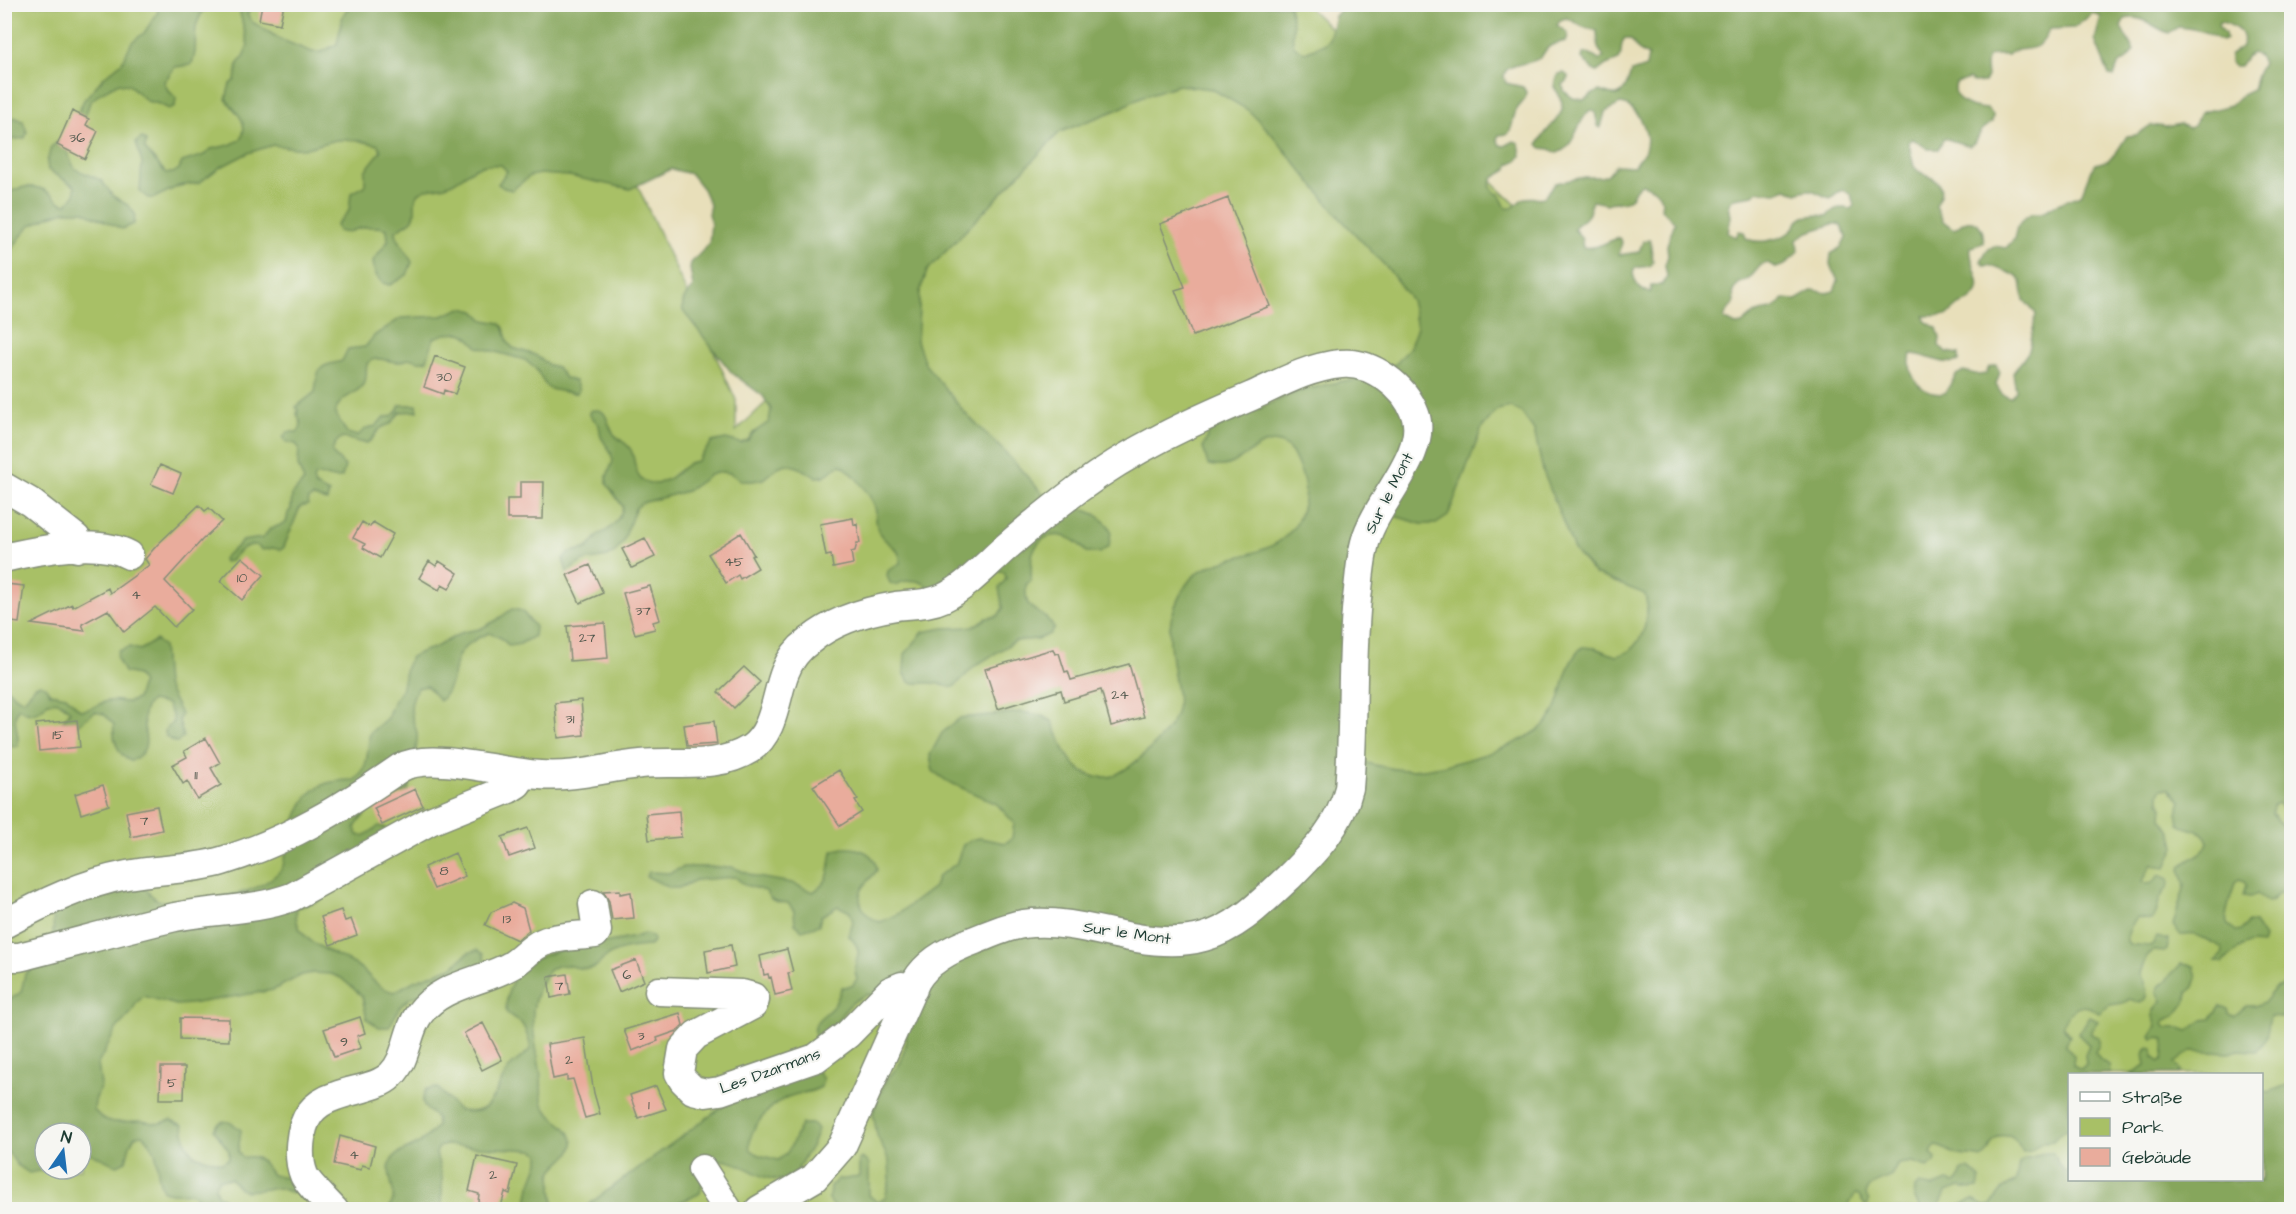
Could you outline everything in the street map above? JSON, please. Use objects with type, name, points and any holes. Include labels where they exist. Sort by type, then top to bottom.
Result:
[{"type":"street","name":"Sur le Mont","points":[[4,924],[53,899],[126,875],[211,864],[259,848],[299,831],[407,764],[420,761],[559,776],[643,764],[711,763],[741,753],[752,748],[771,720],[786,670],[792,658],[818,634],[845,620],[872,611],[922,604],[943,597],[966,583],[1078,489],[1135,451],[1171,432],[1298,375],[1317,369],[1342,364],[1355,365],[1377,372],[1388,380],[1400,390],[1414,410],[1416,436],[1407,461],[1373,520],[1364,549],[1354,638],[1349,788],[1342,810],[1329,834],[1311,855],[1245,916],[1205,937],[1162,940],[1067,924],[1030,923],[1017,925],[967,943],[942,956],[923,970],[912,988],[842,1146],[814,1178],[759,1209]]},
{"type":"street","points":[[4,487],[30,502],[76,538],[77,548]]},
{"type":"street","points":[[4,558],[33,552],[77,548],[114,549],[129,555]]},
{"type":"street","points":[[4,957],[19,957],[176,917],[246,909],[279,902],[430,821],[509,789],[517,784],[524,774]]},
{"type":"street","points":[[334,1209],[306,1179],[303,1170],[301,1140],[309,1113],[320,1104],[338,1095],[376,1083],[391,1075],[398,1064],[414,1022],[431,1001],[512,965],[536,945],[550,940],[595,934],[597,932],[593,904]]},
{"type":"street","name":"Les Dzarmans","points":[[659,991],[742,994],[753,997],[755,1000],[753,1005],[696,1035],[683,1049],[679,1066],[682,1080],[693,1090],[706,1093],[734,1087],[822,1055],[848,1034],[890,991],[902,986],[912,988]]},
{"type":"street","points":[[702,1169],[728,1209]]},
{"type":"green space","points":[[351,4],[1289,5],[1294,44],[1299,50],[1305,52],[1324,44],[1329,39],[1335,16],[1346,4],[2291,5],[2292,467],[2285,475],[2292,484],[2291,818],[2278,804],[2273,806],[2272,813],[2284,828],[2287,845],[2291,850],[2288,873],[2291,878],[2291,891],[2279,893],[2268,902],[2257,894],[2250,897],[2243,896],[2246,885],[2244,881],[2239,879],[2235,882],[2227,908],[2227,924],[2236,931],[2241,930],[2248,922],[2254,923],[2264,938],[2262,944],[2243,945],[2224,963],[2216,961],[2223,953],[2222,948],[2197,935],[2180,935],[2173,925],[2185,885],[2180,869],[2200,854],[2208,842],[2199,831],[2179,824],[2177,813],[2181,801],[2169,788],[2162,788],[2159,801],[2163,807],[2162,818],[2172,833],[2175,847],[2166,867],[2151,865],[2143,881],[2147,884],[2152,883],[2160,875],[2169,879],[2169,884],[2154,918],[2151,920],[2137,918],[2126,939],[2129,944],[2152,946],[2157,936],[2169,939],[2167,950],[2153,951],[2145,961],[2140,973],[2146,990],[2144,1001],[2140,1003],[2130,999],[2123,1003],[2110,1005],[2099,1013],[2091,1008],[2077,1008],[2066,1018],[2063,1027],[2070,1036],[2065,1045],[2074,1056],[2073,1065],[2081,1069],[2086,1064],[2085,1054],[2089,1045],[2078,1034],[2090,1017],[2098,1021],[2091,1030],[2091,1034],[2099,1038],[2099,1045],[2095,1052],[2101,1061],[2109,1065],[2110,1073],[2068,1073],[2068,1128],[2062,1131],[2053,1141],[2041,1142],[2031,1151],[2023,1152],[2014,1138],[2004,1135],[1994,1141],[1981,1158],[1958,1155],[1935,1146],[1931,1153],[1936,1159],[1935,1163],[1927,1167],[1913,1162],[1898,1164],[1890,1177],[1870,1187],[1866,1195],[1868,1205],[1865,1206],[1859,1195],[1855,1194],[1844,1210],[836,1209],[829,1200],[830,1186],[838,1180],[859,1177],[859,1160],[862,1158],[869,1164],[869,1195],[877,1202],[885,1198],[890,1179],[889,1161],[877,1135],[873,1113],[885,1082],[901,1062],[906,1044],[906,1026],[869,994],[855,1000],[845,1010],[832,1037],[816,1041],[816,1023],[837,1001],[842,987],[852,986],[857,979],[855,966],[858,948],[849,936],[853,922],[850,912],[838,906],[821,916],[819,925],[802,930],[795,924],[794,911],[788,903],[774,901],[766,891],[745,885],[735,877],[696,880],[679,888],[670,888],[646,876],[649,872],[669,873],[684,867],[732,867],[757,877],[792,883],[813,892],[826,879],[832,852],[842,848],[854,848],[866,852],[875,862],[877,870],[866,883],[860,896],[865,912],[880,922],[898,914],[934,887],[938,876],[956,864],[963,845],[970,840],[980,838],[1005,843],[1012,839],[1014,823],[997,804],[947,781],[933,771],[930,755],[942,733],[960,718],[1021,712],[1041,715],[1053,722],[1068,756],[1083,772],[1109,777],[1134,763],[1160,739],[1176,713],[1177,697],[1170,632],[1174,610],[1186,585],[1198,573],[1212,565],[1265,549],[1281,540],[1293,528],[1302,509],[1305,490],[1303,480],[1295,457],[1287,447],[1272,442],[1257,447],[1229,464],[1208,465],[1203,447],[1210,431],[1296,392],[1342,381],[1364,380],[1397,363],[1410,347],[1417,327],[1411,300],[1389,270],[1340,218],[1270,132],[1248,110],[1212,89],[1178,85],[1141,97],[1119,109],[1060,132],[927,271],[920,292],[917,341],[925,364],[966,414],[1042,493],[1097,515],[1108,525],[1111,531],[1109,546],[1100,553],[1086,552],[1066,537],[1051,536],[1044,539],[1033,552],[1031,580],[1026,585],[1026,595],[1029,605],[1044,616],[1054,628],[1050,634],[1038,639],[1015,641],[975,666],[954,687],[935,683],[909,682],[904,672],[905,654],[923,632],[944,628],[973,627],[987,618],[998,616],[1003,608],[999,588],[1006,579],[1005,573],[990,566],[927,596],[926,585],[918,581],[907,581],[895,585],[890,583],[887,576],[888,571],[900,563],[898,552],[880,535],[875,507],[869,496],[854,476],[840,465],[824,476],[816,477],[798,467],[786,464],[778,467],[763,479],[753,481],[742,481],[730,473],[720,472],[710,475],[687,491],[642,503],[635,509],[623,542],[616,551],[608,557],[583,561],[567,572],[563,559],[566,555],[589,547],[599,534],[614,524],[623,507],[607,484],[607,476],[613,461],[601,437],[599,425],[590,415],[590,411],[596,410],[604,413],[611,430],[631,450],[640,478],[657,484],[670,478],[689,463],[697,461],[712,442],[726,439],[741,443],[748,440],[753,433],[769,422],[771,409],[763,396],[732,373],[683,311],[683,301],[693,287],[691,263],[709,244],[711,223],[708,214],[710,205],[703,189],[691,174],[671,169],[630,189],[569,176],[540,174],[530,176],[512,190],[498,184],[507,171],[501,165],[475,168],[453,183],[424,190],[418,194],[415,200],[414,217],[396,231],[397,237],[412,262],[407,275],[390,285],[382,282],[377,276],[373,261],[388,241],[387,229],[368,227],[344,232],[338,231],[336,225],[349,211],[351,193],[365,186],[365,171],[381,151],[378,145],[357,140],[336,140],[303,149],[273,145],[248,153],[219,168],[199,183],[179,186],[154,198],[148,198],[140,192],[142,163],[136,142],[142,138],[146,141],[145,149],[166,173],[173,173],[179,169],[182,162],[241,139],[243,122],[226,99],[230,84],[235,80],[238,63],[244,57],[248,45],[238,5],[260,5],[254,6],[247,14],[252,22],[282,40],[312,52],[322,52],[337,44],[343,15]],"holes":[[[2093,13],[2101,17],[2095,40],[2109,75],[2114,77],[2118,65],[2134,51],[2121,27],[2125,19],[2131,18],[2143,20],[2169,33],[2178,27],[2189,28],[2205,32],[2222,41],[2226,39],[2225,33],[2218,26],[2219,22],[2228,24],[2238,30],[2243,38],[2241,47],[2230,55],[2230,62],[2234,66],[2240,66],[2252,53],[2259,56],[2263,63],[2253,90],[2240,96],[2231,105],[2200,113],[2194,126],[2188,128],[2180,124],[2165,127],[2151,125],[2136,135],[2127,136],[2116,153],[2106,161],[2096,164],[2091,170],[2081,195],[2055,205],[2042,213],[2032,213],[2017,227],[2014,239],[2006,248],[1994,246],[1987,250],[1981,261],[1985,266],[1989,265],[2015,275],[2021,281],[2024,300],[2036,314],[2029,351],[2013,373],[2016,391],[2011,397],[2000,392],[1996,385],[2000,372],[1996,365],[1989,367],[1986,374],[1979,375],[1964,371],[1956,375],[1945,393],[1930,392],[1913,377],[1911,354],[1947,362],[1959,361],[1959,354],[1947,352],[1939,346],[1940,338],[1937,328],[1925,321],[1924,316],[1948,315],[1959,305],[1971,300],[1977,293],[1978,280],[1971,247],[1983,243],[1983,235],[1981,228],[1975,222],[1965,222],[1954,229],[1943,221],[1936,206],[1940,195],[1938,182],[1914,166],[1909,142],[1913,139],[1928,149],[1938,149],[1944,138],[1969,146],[1975,143],[1981,131],[1992,122],[1993,115],[1987,109],[1969,106],[1959,100],[1955,90],[1956,83],[1969,79],[1974,83],[1984,82],[1987,76],[1988,57],[2007,55],[2035,47],[2042,42],[2050,29],[2074,28]],[[1566,18],[1597,31],[1598,48],[1604,57],[1599,60],[1587,53],[1583,54],[1582,58],[1593,70],[1597,72],[1606,65],[1619,60],[1625,38],[1631,40],[1638,50],[1648,56],[1646,67],[1631,72],[1620,94],[1611,95],[1598,91],[1584,100],[1573,98],[1564,91],[1563,85],[1568,80],[1568,76],[1564,73],[1558,74],[1554,87],[1560,96],[1562,111],[1538,144],[1541,148],[1557,153],[1572,140],[1590,110],[1595,112],[1598,126],[1601,127],[1605,112],[1620,104],[1633,110],[1642,122],[1646,136],[1645,150],[1634,166],[1616,165],[1607,175],[1601,177],[1585,177],[1556,183],[1544,197],[1525,198],[1514,207],[1506,208],[1499,194],[1495,193],[1490,186],[1493,178],[1507,170],[1509,164],[1521,156],[1519,143],[1514,141],[1505,146],[1500,145],[1497,139],[1499,135],[1508,134],[1510,131],[1515,112],[1526,92],[1523,87],[1506,83],[1504,76],[1509,68],[1535,61],[1546,49],[1567,40],[1568,33],[1557,25],[1560,20]],[[1642,184],[1656,191],[1662,199],[1661,209],[1675,222],[1667,245],[1668,256],[1665,265],[1667,276],[1662,285],[1651,285],[1650,292],[1638,286],[1633,273],[1635,268],[1650,266],[1653,262],[1650,240],[1643,241],[1639,252],[1619,255],[1622,242],[1619,238],[1588,248],[1583,247],[1581,237],[1574,229],[1588,215],[1592,201],[1607,204],[1626,201]],[[1786,189],[1797,193],[1812,190],[1831,198],[1838,192],[1845,191],[1851,194],[1854,206],[1850,209],[1835,209],[1828,216],[1804,217],[1787,234],[1769,240],[1751,240],[1746,238],[1744,232],[1739,231],[1736,237],[1728,233],[1731,216],[1729,204],[1734,198],[1754,195],[1758,191],[1776,193]],[[1832,224],[1842,226],[1846,237],[1841,247],[1831,254],[1830,264],[1838,281],[1834,291],[1827,293],[1813,290],[1796,300],[1784,299],[1774,308],[1754,314],[1742,324],[1736,325],[1724,319],[1734,303],[1733,291],[1738,284],[1749,279],[1761,265],[1768,263],[1776,268],[1785,265],[1798,252],[1797,240],[1805,234]],[[1511,407],[1521,412],[1534,430],[1543,471],[1574,550],[1595,574],[1645,594],[1647,617],[1643,632],[1635,646],[1616,656],[1595,648],[1582,647],[1570,663],[1553,714],[1544,725],[1529,736],[1510,745],[1466,760],[1425,769],[1397,769],[1360,761],[1345,675],[1385,513],[1421,524],[1436,524],[1448,516],[1482,428],[1497,410]]]},
{"type":"green space","points":[[5,5],[628,5],[600,104],[736,400],[736,431],[1184,5],[1306,5],[1550,237],[2291,696],[2291,1209],[5,1210]]},
{"type":"green space","points":[[156,5],[205,5],[196,27],[195,51],[191,65],[175,67],[164,82],[176,98],[175,106],[169,109],[147,101],[129,85],[119,83],[100,93],[90,102],[81,128],[69,146],[68,155],[75,169],[101,180],[113,196],[129,206],[135,214],[134,224],[122,229],[83,211],[65,211],[29,226],[5,258],[5,213],[10,192],[25,187],[36,187],[67,204],[75,194],[75,186],[48,170],[47,162],[51,147],[68,134],[84,100],[104,77],[122,62],[132,42],[144,33],[158,12]]},
{"type":"green space","points":[[14,117],[23,121],[27,132],[25,138],[9,140],[5,144],[5,129]]},
{"type":"green space","points":[[461,308],[475,311],[484,320],[500,323],[504,328],[508,343],[513,348],[535,355],[549,365],[557,367],[565,378],[575,381],[579,390],[577,393],[550,389],[536,369],[525,360],[478,347],[461,333],[445,334],[434,338],[427,360],[409,359],[395,362],[375,359],[367,364],[364,383],[341,402],[335,413],[347,433],[357,436],[367,428],[376,426],[383,418],[392,416],[400,405],[417,405],[418,411],[400,412],[391,424],[378,430],[367,443],[345,438],[338,440],[332,453],[345,466],[342,477],[322,475],[315,476],[313,480],[315,486],[329,493],[327,501],[313,497],[309,499],[308,505],[300,507],[281,550],[273,548],[262,550],[256,545],[248,546],[230,561],[224,562],[223,559],[242,541],[263,538],[270,529],[286,523],[291,509],[292,495],[304,481],[298,466],[299,448],[296,444],[286,442],[283,438],[287,432],[297,432],[300,429],[301,423],[296,407],[315,392],[320,369],[342,361],[348,349],[365,347],[375,335],[401,318],[442,316]]},
{"type":"green space","points":[[512,609],[522,611],[535,627],[534,636],[520,644],[509,646],[501,638],[489,633],[473,641],[463,649],[458,657],[451,682],[440,701],[427,686],[417,688],[411,708],[417,732],[408,791],[373,802],[355,828],[358,835],[364,836],[379,826],[386,828],[385,836],[318,901],[297,908],[296,919],[306,937],[315,944],[356,965],[377,983],[394,992],[414,981],[452,967],[468,953],[477,950],[483,954],[486,965],[468,977],[410,998],[401,1006],[389,1027],[379,1027],[367,1019],[362,996],[341,978],[331,974],[302,975],[273,990],[190,1004],[176,1005],[144,996],[117,1028],[98,1064],[101,1085],[94,1110],[104,1119],[114,1122],[157,1123],[171,1120],[183,1125],[186,1143],[194,1155],[222,1163],[229,1158],[229,1151],[214,1130],[223,1121],[230,1122],[241,1130],[238,1152],[243,1158],[257,1158],[272,1175],[292,1181],[297,1187],[293,1193],[279,1188],[246,1191],[240,1189],[231,1179],[219,1179],[215,1186],[217,1194],[229,1203],[231,1209],[206,1209],[192,1193],[163,1191],[154,1150],[143,1135],[135,1136],[126,1161],[117,1165],[93,1155],[93,1121],[33,1121],[33,1172],[29,1173],[17,1165],[9,1153],[5,1153],[4,1004],[21,992],[25,974],[47,950],[52,938],[53,907],[139,877],[153,897],[174,902],[230,895],[253,889],[268,881],[282,867],[299,810],[312,792],[332,782],[355,780],[364,768],[370,733],[387,718],[394,700],[401,691],[406,667],[411,657],[434,648],[463,632],[480,629]]},
{"type":"green space","points":[[156,640],[163,646],[166,685],[181,714],[179,720],[183,737],[177,743],[166,737],[165,730],[173,722],[167,704],[151,701],[145,709],[145,748],[131,761],[123,756],[117,747],[114,725],[104,714],[95,712],[76,726],[62,722],[70,711],[63,704],[55,701],[48,702],[41,709],[31,713],[18,708],[15,722],[18,746],[13,747],[5,743],[5,687],[24,700],[35,686],[40,684],[45,686],[50,693],[66,696],[80,710],[108,701],[132,701],[137,699],[142,683],[137,675],[124,672],[117,658],[118,651],[130,647],[140,650]]},
{"type":"green space","points":[[644,934],[652,936],[653,941],[650,946],[627,948],[616,952],[595,967],[582,969],[562,965],[552,968],[545,976],[537,994],[533,1029],[541,1077],[542,1101],[546,1110],[569,1132],[573,1143],[570,1152],[551,1175],[554,1209],[526,1209],[530,1186],[539,1162],[539,1154],[533,1150],[445,1145],[439,1147],[436,1153],[442,1177],[442,1209],[387,1210],[393,1198],[389,1170],[392,1160],[397,1154],[422,1141],[437,1126],[436,1117],[428,1111],[423,1102],[426,1089],[438,1088],[458,1110],[470,1112],[479,1110],[491,1100],[510,1067],[531,1048],[522,1024],[506,1012],[510,988],[520,970],[537,959],[557,951]]},
{"type":"green space","points":[[2181,964],[2194,966],[2197,978],[2194,987],[2187,993],[2185,1003],[2175,1016],[2165,1020],[2163,1024],[2166,1028],[2180,1028],[2188,1031],[2203,1020],[2211,1019],[2220,1006],[2228,1009],[2229,1014],[2234,1016],[2246,1006],[2255,1006],[2264,1002],[2275,988],[2281,986],[2291,989],[2291,1018],[2270,1016],[2265,1039],[2256,1051],[2239,1050],[2229,1053],[2191,1051],[2175,1063],[2181,1070],[2180,1073],[2133,1073],[2146,1065],[2144,1053],[2149,1048],[2153,1049],[2153,1057],[2160,1062],[2163,1060],[2165,1039],[2159,1037],[2153,1039],[2151,1036],[2157,1026],[2154,1012],[2162,1001],[2157,991]]},
{"type":"green space","points":[[816,1069],[823,1079],[821,1087],[790,1096],[773,1106],[760,1119],[750,1142],[750,1149],[759,1155],[778,1160],[787,1153],[802,1124],[812,1124],[817,1129],[816,1135],[797,1173],[782,1180],[771,1179],[729,1161],[708,1161],[700,1193],[686,1200],[642,1209],[581,1210],[744,1091]]},
{"type":"green space","points":[[2292,1084],[2291,1209],[1951,1209],[1973,1200],[1985,1206],[1991,1205],[2003,1189],[2016,1181],[2019,1163],[2025,1158],[2046,1152],[2053,1153],[2057,1163],[2064,1171],[2068,1171],[2068,1181],[2263,1181],[2263,1090],[2269,1092]]},
{"type":"green space","points":[[1968,1169],[1980,1178],[1978,1188],[1960,1187],[1946,1192],[1939,1209],[1921,1209],[1914,1198],[1915,1188],[1920,1184],[1933,1187],[1947,1181],[1955,1183],[1962,1170]]},
{"type":"building","points":[[262,4],[284,4],[280,24],[259,20]]},
{"type":"building","points":[[72,111],[89,119],[86,125],[98,131],[85,159],[57,145]]},
{"type":"building","points":[[1228,198],[1270,306],[1193,336],[1175,290],[1185,287],[1160,224]]},
{"type":"building","points":[[435,356],[465,367],[455,394],[444,390],[443,394],[424,387]]},
{"type":"building","points":[[160,465],[181,474],[173,493],[151,484]]},
{"type":"building","points":[[520,482],[544,482],[543,519],[507,519],[507,499],[520,499]]},
{"type":"building","points":[[199,505],[205,511],[209,508],[222,521],[165,581],[192,609],[174,627],[155,607],[124,632],[108,610],[82,624],[85,631],[31,624],[72,604],[73,607],[108,588],[110,593],[149,565],[145,559]]},
{"type":"building","points":[[853,518],[854,525],[857,524],[860,543],[857,543],[855,551],[851,552],[853,564],[833,568],[831,555],[826,556],[820,524]]},
{"type":"building","points":[[362,522],[370,527],[373,522],[393,534],[380,558],[363,548],[365,544],[353,538]]},
{"type":"building","points":[[741,533],[754,555],[751,556],[758,568],[740,579],[738,575],[726,583],[708,554]]},
{"type":"building","points":[[645,538],[655,557],[632,568],[622,549]]},
{"type":"building","points":[[242,557],[264,575],[242,600],[220,581]]},
{"type":"building","points":[[429,561],[436,566],[439,561],[458,573],[449,589],[442,585],[439,590],[419,578]]},
{"type":"building","points":[[590,565],[603,593],[580,603],[567,575]]},
{"type":"building","points":[[6,584],[24,586],[19,623],[4,621]]},
{"type":"building","points":[[650,586],[660,620],[653,622],[655,629],[635,634],[623,593]]},
{"type":"building","points":[[605,623],[608,658],[570,661],[567,626]]},
{"type":"building","points":[[1053,649],[1055,654],[1059,653],[1065,672],[1068,671],[1071,680],[1129,664],[1144,717],[1111,726],[1101,690],[1064,701],[1061,690],[998,709],[985,669]]},
{"type":"building","points":[[744,667],[760,682],[734,708],[718,692]]},
{"type":"building","points":[[581,700],[584,735],[558,738],[555,703]]},
{"type":"building","points":[[77,720],[80,747],[39,751],[36,724]]},
{"type":"building","points":[[714,721],[717,744],[687,746],[684,725]]},
{"type":"building","points":[[206,738],[220,763],[211,768],[221,785],[197,799],[187,781],[183,784],[172,765],[187,757],[184,751]]},
{"type":"building","points":[[839,770],[858,800],[855,801],[862,812],[840,826],[813,786]]},
{"type":"building","points":[[103,785],[109,805],[81,814],[75,794]]},
{"type":"building","points":[[415,789],[423,806],[382,825],[374,808]]},
{"type":"building","points":[[157,806],[162,830],[131,837],[126,812]]},
{"type":"building","points":[[679,811],[681,837],[649,840],[646,814]]},
{"type":"building","points":[[528,828],[535,848],[509,857],[502,837]]},
{"type":"building","points":[[455,853],[465,876],[434,889],[424,867]]},
{"type":"building","points":[[620,890],[620,894],[631,892],[634,918],[612,920],[609,901],[603,891]]},
{"type":"building","points":[[512,903],[523,908],[529,930],[517,940],[485,925],[491,912]]},
{"type":"building","points":[[341,910],[345,921],[351,919],[357,935],[330,945],[321,917]]},
{"type":"building","points":[[731,945],[735,967],[708,973],[705,950]]},
{"type":"building","points":[[787,949],[793,972],[788,973],[792,991],[775,995],[771,977],[769,978],[768,974],[764,975],[760,956]]},
{"type":"building","points":[[636,960],[644,981],[619,992],[610,970]]},
{"type":"building","points":[[567,974],[570,994],[551,998],[548,977]]},
{"type":"building","points":[[680,1013],[683,1025],[677,1031],[632,1051],[624,1030]]},
{"type":"building","points":[[360,1017],[365,1033],[357,1036],[361,1048],[334,1057],[324,1029]]},
{"type":"building","points":[[180,1018],[229,1019],[229,1041],[180,1039]]},
{"type":"building","points":[[483,1023],[502,1060],[482,1070],[464,1033]]},
{"type":"building","points":[[585,1038],[594,1093],[600,1114],[585,1118],[573,1079],[567,1080],[567,1076],[553,1079],[547,1044]]},
{"type":"building","points":[[161,1067],[185,1067],[184,1099],[160,1099]]},
{"type":"building","points":[[656,1086],[666,1109],[638,1118],[630,1095]]},
{"type":"building","points":[[340,1136],[375,1146],[370,1167],[362,1165],[361,1170],[334,1164]]},
{"type":"building","points":[[477,1156],[517,1165],[510,1194],[505,1192],[501,1207],[478,1202],[479,1194],[469,1191]]}]
